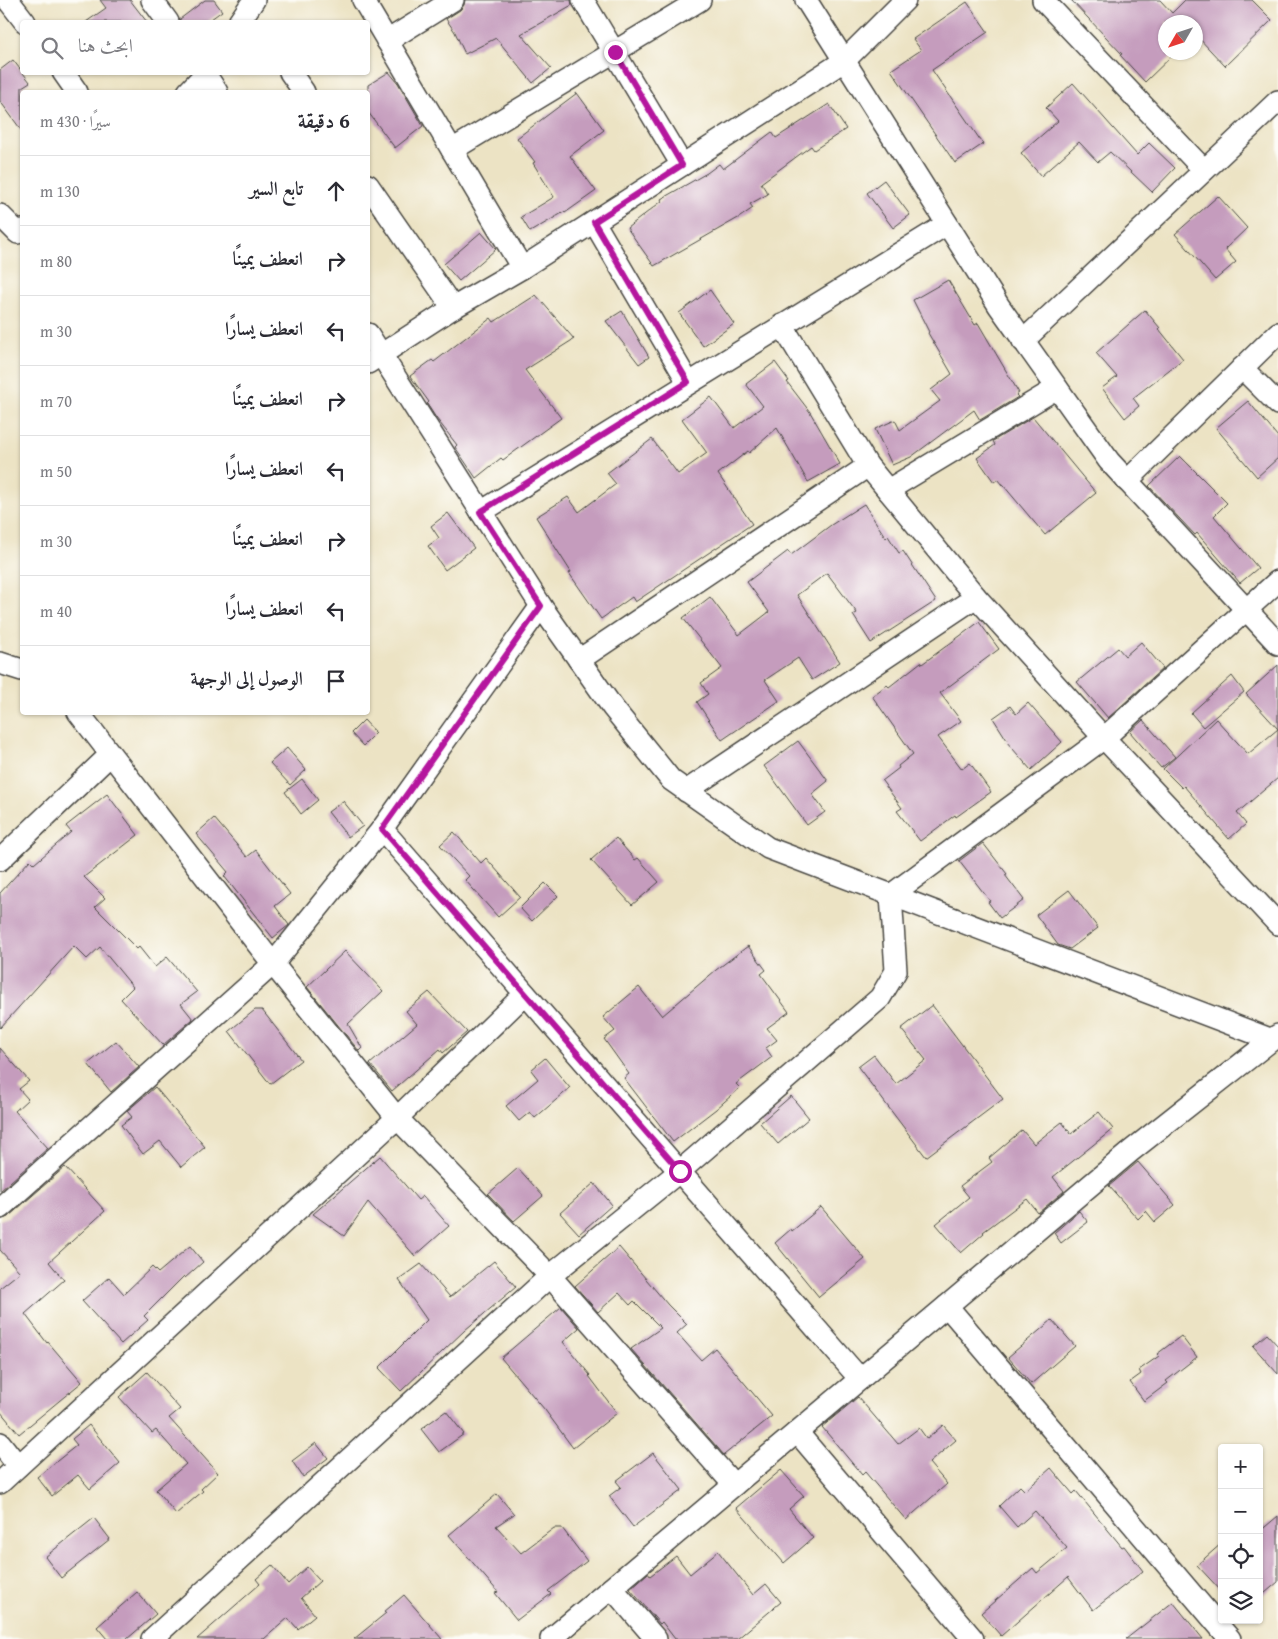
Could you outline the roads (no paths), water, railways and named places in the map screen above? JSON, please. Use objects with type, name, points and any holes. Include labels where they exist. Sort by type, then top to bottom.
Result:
[{"type":"street","points":[[8,0],[23,20]]},
{"type":"street","points":[[152,0],[167,20]]},
{"type":"street","points":[[363,0],[522,268]]},
{"type":"street","points":[[387,41],[453,0]]},
{"type":"street","points":[[583,0],[682,165]]},
{"type":"street","points":[[452,150],[700,0]]},
{"type":"street","points":[[806,0],[999,306],[1109,461],[1278,644]]},
{"type":"street","points":[[374,359],[453,308],[522,268],[844,61],[905,0]]},
{"type":"street","points":[[1043,0],[1204,170]]},
{"type":"street","points":[[64,75],[76,90]]},
{"type":"street","points":[[292,75],[303,90]]},
{"type":"street","points":[[191,90],[208,78]]},
{"type":"street","points":[[1023,341],[1278,101]]},
{"type":"street","points":[[370,188],[453,308]]},
{"type":"street","points":[[0,214],[16,233]]},
{"type":"street","points":[[594,222],[688,382]]},
{"type":"street","points":[[480,512],[947,224]]},
{"type":"street","points":[[782,325],[868,466],[976,597],[1104,738],[1278,924]]},
{"type":"street","points":[[1127,480],[1278,333]]},
{"type":"street","points":[[370,342],[374,359],[480,512],[541,606],[613,708],[671,780],[768,848],[1274,1037]]},
{"type":"street","points":[[1242,368],[1278,404]]},
{"type":"street","points":[[888,490],[1057,388]]},
{"type":"street","points":[[579,660],[868,466]]},
{"type":"street","points":[[891,895],[1104,738],[1278,580]]},
{"type":"street","points":[[686,791],[976,597]]},
{"type":"street","points":[[0,1208],[273,964],[382,829],[541,606]]},
{"type":"street","points":[[0,663],[20,669]]},
{"type":"street","points":[[80,715],[273,964],[397,1118],[550,1276],[734,1485]]},
{"type":"street","points":[[0,860],[110,755]]},
{"type":"street","points":[[382,829],[860,1379]]},
{"type":"street","points":[[152,1639],[550,1276],[680,1171],[880,998],[896,971],[891,895]]},
{"type":"street","points":[[0,1483],[397,1118],[525,994]]},
{"type":"street","points":[[552,1639],[1131,1151],[1274,1037]]},
{"type":"street","points":[[946,1306],[1230,1639]]},
{"type":"street","points":[[797,1432],[973,1639]]},
{"type":"street","points":[[0,1444],[18,1466]]},
{"type":"street","points":[[612,1588],[656,1639]]}]
